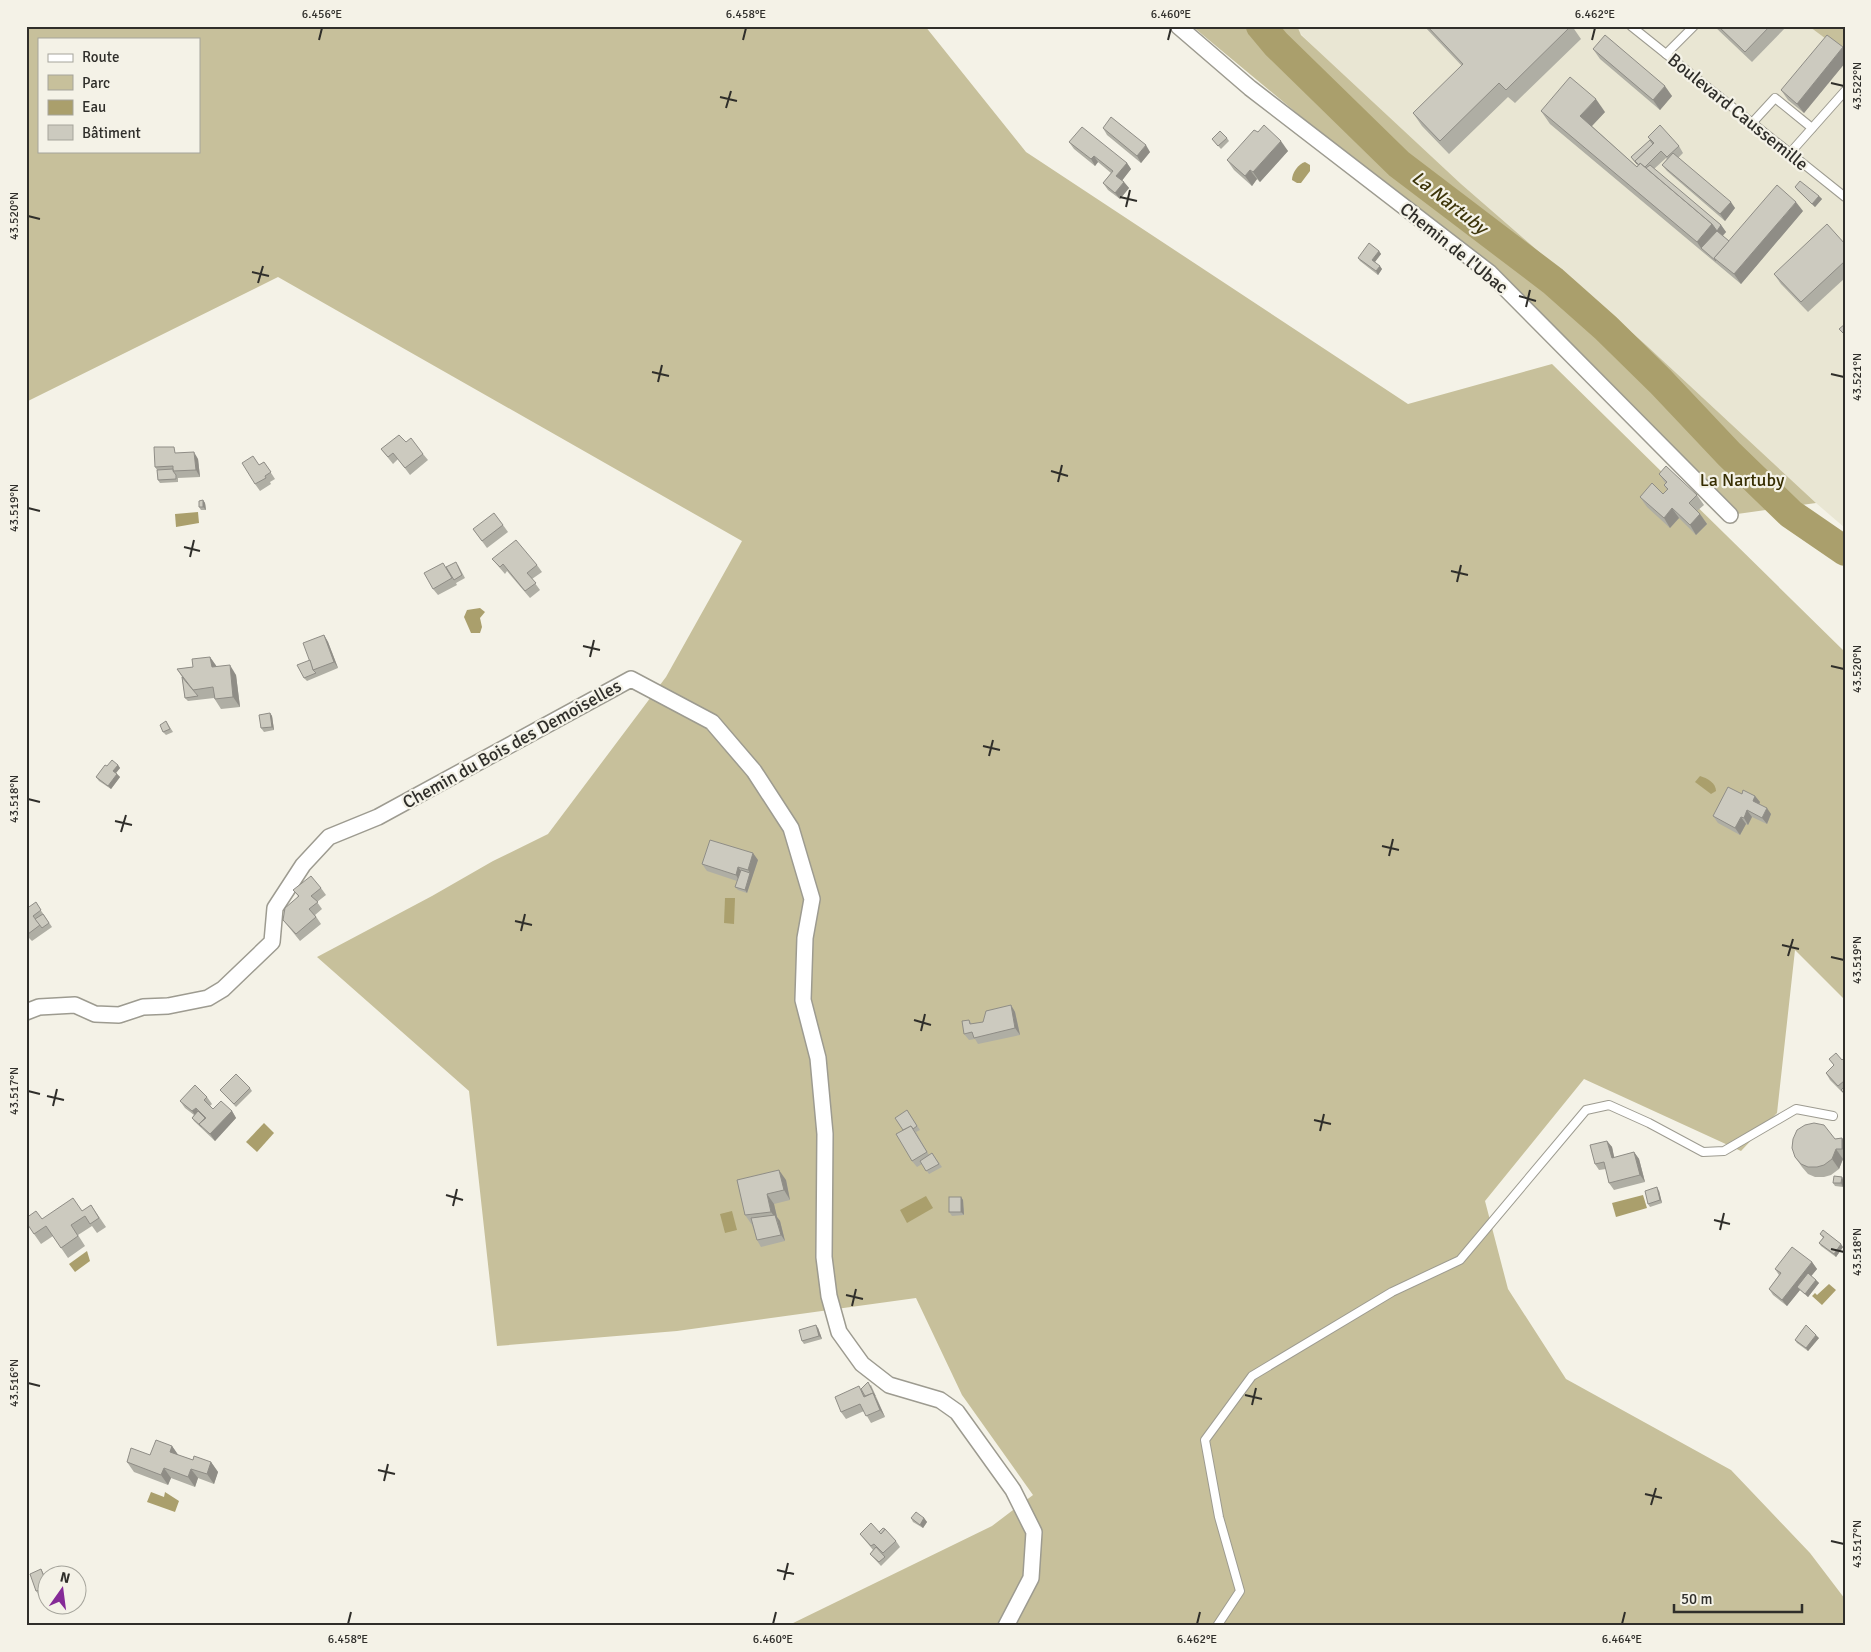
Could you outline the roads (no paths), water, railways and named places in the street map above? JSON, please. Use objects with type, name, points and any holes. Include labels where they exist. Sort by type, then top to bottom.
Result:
[{"type":"street","name":"Chemin de l'Ubac","points":[[1178,26],[1250,88],[1490,273],[1730,516]]},
{"type":"street","name":"Chemin du Bois des Demoiselles","points":[[26,1012],[39,1007],[75,1006],[95,1014],[119,1015],[143,1007],[168,1006],[208,998],[223,989],[272,942],[275,908],[302,865],[329,837],[378,817],[631,680],[712,722],[754,771],[791,828],[812,899],[805,938],[803,1000],[818,1058],[825,1134],[824,1258],[828,1296],[839,1332],[862,1364],[889,1385],[940,1400],[957,1412],[1013,1490],[1034,1532],[1031,1578],[1006,1626]]},
{"type":"lane","name":"Boulevard Caussemille","points":[[1631,26],[1845,197]]},
{"type":"lane","points":[[1666,54],[1694,26]]},
{"type":"lane","points":[[1790,153],[1845,91]]},
{"type":"lane","points":[[1752,123],[1781,92]]},
{"type":"lane","points":[[1775,98],[1812,128]]},
{"type":"lane","points":[[1217,1626],[1240,1591],[1219,1517],[1205,1440],[1252,1376],[1392,1292],[1460,1260],[1586,1110],[1609,1105],[1649,1123],[1703,1152],[1724,1151],[1796,1109],[1833,1116]]},
{"type":"water","points":[[1305,162],[1310,165],[1310,171],[1301,183],[1297,183],[1292,180],[1293,175],[1296,169]]},
{"type":"water","points":[[198,512],[199,523],[176,527],[175,514]]},
{"type":"water","points":[[480,608],[485,612],[480,618],[482,627],[480,633],[471,633],[464,617],[467,610]]},
{"type":"water","points":[[1700,776],[1713,783],[1716,791],[1711,794],[1695,782]]},
{"type":"water","points":[[725,898],[735,898],[734,924],[724,923]]},
{"type":"water","points":[[264,1123],[274,1133],[257,1152],[246,1142]]},
{"type":"water","points":[[1643,1195],[1647,1208],[1616,1217],[1612,1203]]},
{"type":"water","points":[[926,1196],[933,1208],[907,1223],[900,1210]]},
{"type":"water","points":[[732,1211],[737,1230],[725,1233],[720,1214]]},
{"type":"water","points":[[87,1251],[90,1261],[75,1272],[69,1264]]},
{"type":"water","points":[[1829,1284],[1836,1290],[1822,1305],[1812,1296],[1815,1293],[1817,1295]]},
{"type":"water","points":[[151,1492],[164,1497],[165,1492],[179,1501],[175,1512],[147,1502]]},
{"type":"waterway","name":"La Nartuby","points":[[1261,26],[1276,44],[1399,164],[1553,281],[1606,328],[1661,382],[1729,454],[1791,514],[1845,551]]}]
